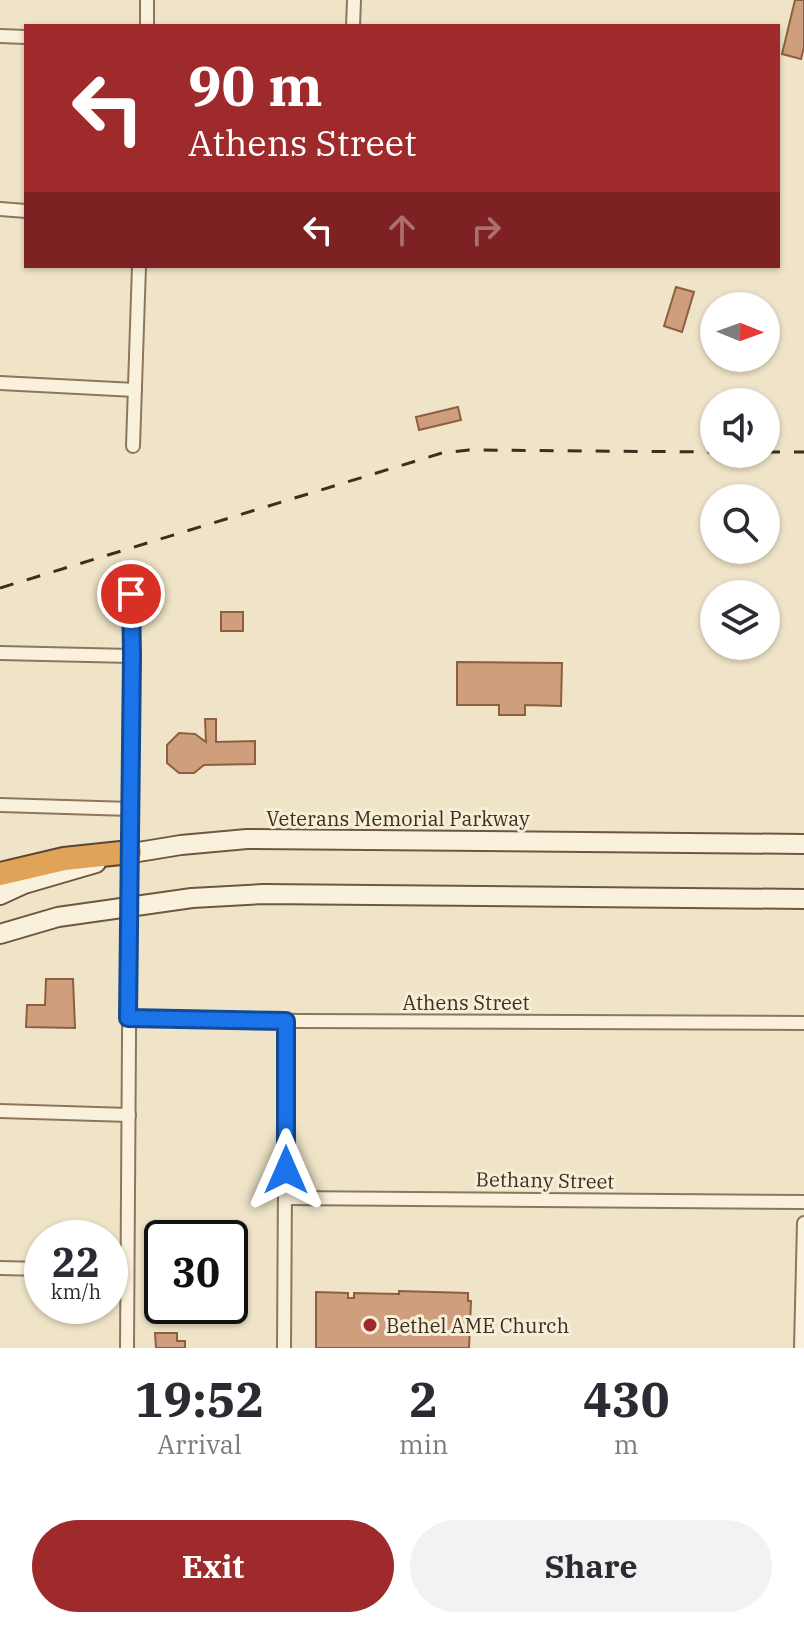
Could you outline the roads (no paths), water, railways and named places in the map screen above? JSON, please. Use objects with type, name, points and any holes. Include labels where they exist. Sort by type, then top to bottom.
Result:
[{"type":"highway","points":[[0,874],[64,859],[130,852]]},
{"type":"street","points":[[147,0],[147,24]]},
{"type":"street","points":[[353,24],[354,0]]},
{"type":"street","points":[[0,36],[24,37]]},
{"type":"street","points":[[0,209],[24,211]]},
{"type":"street","points":[[133,446],[139,268]]},
{"type":"street","points":[[0,383],[135,390]]},
{"type":"street","points":[[128,1220],[132,570]]},
{"type":"street","points":[[0,653],[132,656]]},
{"type":"street","points":[[0,805],[131,809]]},
{"type":"street","name":"Veterans Memorial Parkway","points":[[0,895],[24,884],[130,852],[247,839],[804,844]]},
{"type":"street","points":[[0,934],[58,917],[192,898],[263,894],[804,899]]},
{"type":"street","name":"Athens Street","points":[[128,1018],[804,1023]]},
{"type":"street","points":[[284,1348],[286,1021]]},
{"type":"street","points":[[0,1111],[129,1115]]},
{"type":"street","name":"Bethany Street","points":[[286,1198],[804,1202]]},
{"type":"street","points":[[801,1348],[804,1223]]},
{"type":"street","points":[[0,1268],[24,1269]]},
{"type":"street","points":[[127,1324],[127,1348]]},
{"type":"railway","points":[[0,588],[442,453],[469,450],[700,452]]},
{"type":"railway","points":[[780,452],[804,452]]},
{"type":"place","name":"Bethel AME Church","points":[[370,1325]]}]
